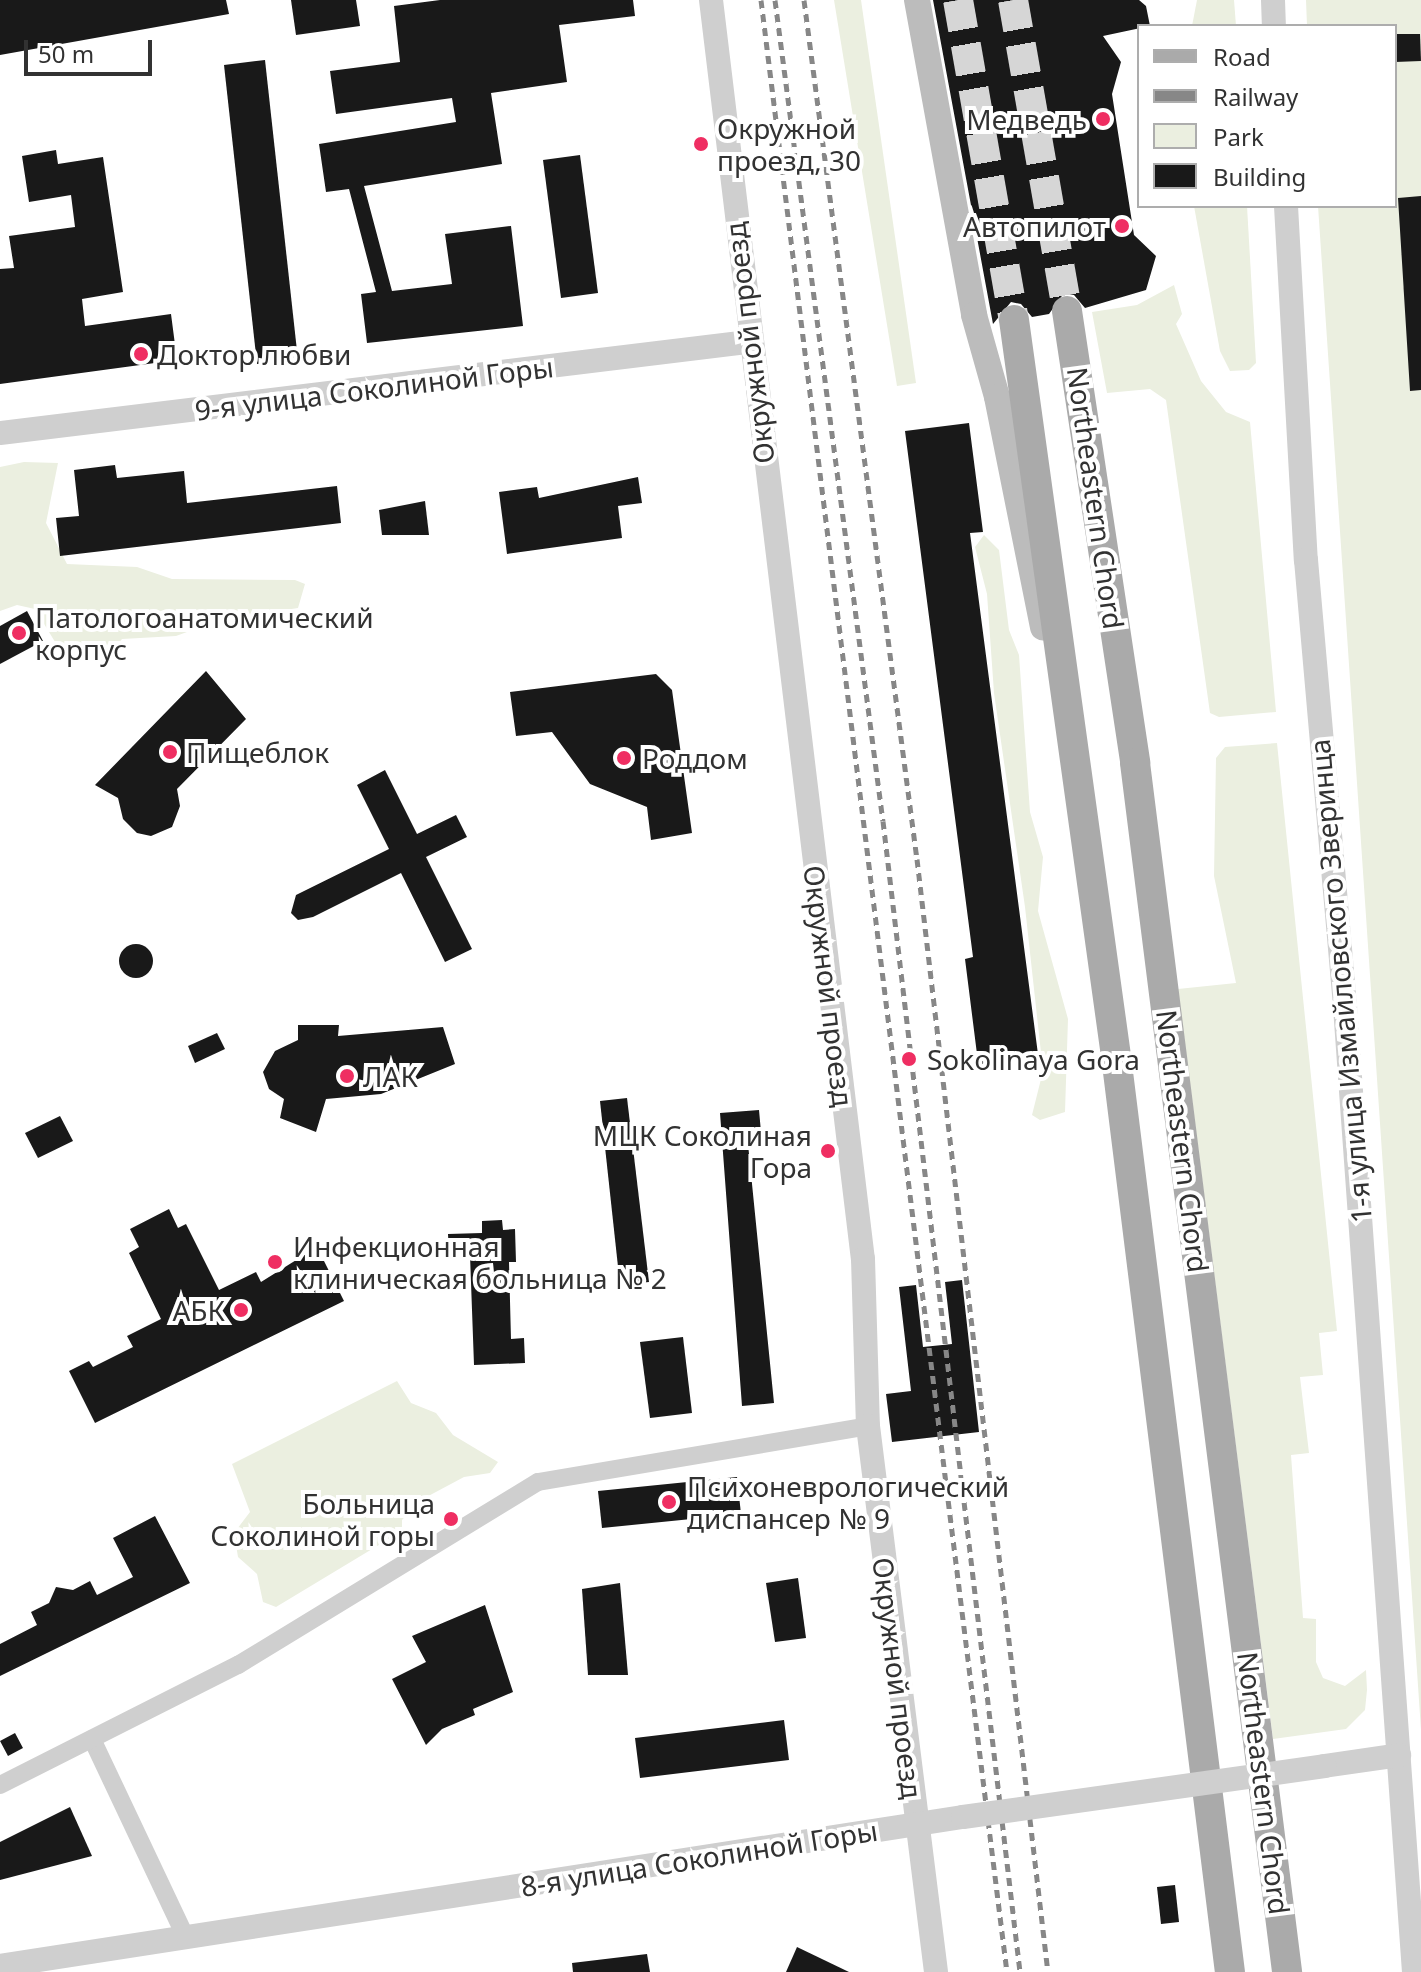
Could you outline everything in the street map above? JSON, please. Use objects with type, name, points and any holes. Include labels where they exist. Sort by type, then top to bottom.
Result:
[{"type":"main road","points":[[917,0],[974,315],[997,397],[1087,844]]},
{"type":"main road","name":"Northeastern Chord","points":[[1067,311],[1137,778],[1287,1972]]},
{"type":"main road","name":"Northeastern Chord","points":[[1014,320],[1087,844],[1230,1972]]},
{"type":"street","name":"Окружной проезд","points":[[711,0],[748,342],[863,1259],[868,1426],[936,1972]]},
{"type":"street","points":[[1273,0],[1274,24]]},
{"type":"street","name":"1-я улица Измайловского Зверинца","points":[[1286,208],[1306,560],[1414,1972]]},
{"type":"street","name":"9-я улица Соколиной Горы","points":[[0,433],[748,342]]},
{"type":"street","points":[[0,1785],[283,1639],[538,1482],[868,1426]]},
{"type":"street","points":[[92,1739],[185,1936]]},
{"type":"street","name":"8-я улица Соколиной Горы","points":[[0,1966],[916,1825],[1399,1755]]},
{"type":"green space","points":[[834,0],[861,0],[916,383],[897,386]]},
{"type":"green space","points":[[1197,0],[1234,0],[1236,24],[1192,24]]},
{"type":"green space","points":[[1306,0],[1421,0],[1421,1730],[1318,208],[1397,208],[1397,24],[1307,24]]},
{"type":"green space","points":[[1194,208],[1247,208],[1256,363],[1249,370],[1230,371],[1220,351]]},
{"type":"green space","points":[[1174,285],[1182,314],[1176,324],[1201,381],[1226,412],[1250,422],[1276,712],[1219,717],[1210,713],[1166,400],[1150,389],[1107,393],[1092,312],[1137,305]]},
{"type":"green space","points":[[24,462],[58,463],[46,523],[67,564],[137,567],[172,579],[295,580],[305,584],[298,608],[220,620],[176,636],[122,639],[103,663],[66,660],[35,609],[17,605],[0,611],[0,467]]},
{"type":"green space","points":[[984,535],[999,550],[1009,630],[1019,655],[1030,812],[1043,857],[1038,911],[1068,1019],[1065,1112],[1040,1120],[1032,1115],[1043,1071],[1025,907],[994,693],[987,594],[975,547]]},
{"type":"green space","points":[[1277,743],[1337,1331],[1319,1333],[1323,1375],[1300,1377],[1309,1453],[1291,1455],[1303,1618],[1316,1619],[1316,1662],[1323,1678],[1345,1686],[1366,1670],[1367,1690],[1365,1710],[1346,1729],[1273,1739],[1178,989],[1236,983],[1214,876],[1216,758],[1225,747]]},
{"type":"green space","points":[[397,1381],[411,1403],[436,1413],[453,1435],[498,1462],[490,1473],[464,1477],[419,1501],[402,1520],[402,1531],[276,1607],[263,1602],[257,1574],[238,1557],[234,1533],[250,1512],[232,1464]]},
{"type":"building","points":[[0,0],[226,0],[229,14],[0,55]]},
{"type":"building","points":[[291,0],[356,0],[360,26],[296,35]]},
{"type":"building","points":[[440,0],[633,0],[635,16],[559,25],[567,82],[491,93],[502,164],[364,186],[392,291],[452,284],[445,234],[511,226],[523,326],[367,343],[361,294],[376,292],[349,189],[326,192],[319,144],[456,122],[452,98],[336,114],[330,71],[400,62],[394,6]]},
{"type":"building","points":[[933,0],[1139,0],[1146,6],[1150,24],[1137,24],[1137,29],[1103,36],[1121,62],[1112,94],[1134,235],[1156,256],[1146,290],[1085,308],[1074,295],[1064,293],[1049,314],[1032,317],[1021,304],[1011,302],[993,324]]},
{"type":"building","points":[[1397,34],[1420,34],[1421,61],[1397,62]]},
{"type":"building","points":[[265,60],[298,360],[257,364],[224,65]]},
{"type":"building","points":[[56,150],[58,164],[103,157],[123,292],[82,299],[85,326],[171,314],[177,360],[0,384],[0,269],[14,268],[9,236],[75,227],[71,195],[29,202],[22,156]]},
{"type":"building","points":[[580,155],[598,293],[561,298],[543,160]]},
{"type":"building","points":[[1421,196],[1421,390],[1410,391],[1398,198]]},
{"type":"building","points":[[969,423],[983,532],[970,533],[1039,1062],[979,1070],[965,959],[973,957],[905,431]]},
{"type":"building","points":[[115,465],[117,478],[184,471],[187,503],[337,486],[341,523],[60,556],[56,518],[79,516],[74,470]]},
{"type":"building","points":[[638,477],[642,503],[618,506],[622,538],[507,554],[499,492],[537,487],[539,498]]},
{"type":"building","points":[[425,501],[429,535],[382,535],[379,510]]},
{"type":"building","name":"Патологоанатомический корпус","points":[[27,611],[43,641],[0,664],[0,626]]},
{"type":"building","name":"Пищеблок","points":[[206,671],[246,719],[177,789],[180,806],[172,827],[151,836],[137,833],[123,819],[118,798],[95,785]]},
{"type":"building","name":"Роддом","points":[[656,674],[672,690],[692,833],[651,840],[647,807],[590,784],[552,732],[516,736],[510,692]]},
{"type":"building","points":[[385,770],[417,834],[456,815],[467,837],[426,857],[472,949],[445,962],[401,873],[313,917],[298,920],[291,913],[296,895],[389,849],[357,785]]},
{"type":"building","points":[[136,944],[148,949],[153,961],[148,973],[136,978],[124,973],[119,961],[124,949]]},
{"type":"building","name":"ЛАК","points":[[298,1025],[339,1025],[338,1036],[443,1027],[455,1064],[381,1094],[326,1099],[316,1132],[280,1118],[284,1099],[269,1089],[263,1072],[275,1051],[298,1040]]},
{"type":"building","points":[[217,1033],[225,1049],[195,1063],[188,1046]]},
{"type":"building","points":[[627,1098],[649,1282],[620,1285],[600,1101]]},
{"type":"building","points":[[759,1110],[762,1143],[748,1144],[774,1403],[742,1406],[720,1113]]},
{"type":"building","points":[[60,1116],[73,1141],[38,1158],[25,1133]]},
{"type":"building","name":"АБК","points":[[169,1209],[178,1228],[186,1224],[219,1290],[256,1272],[261,1282],[317,1247],[344,1301],[95,1423],[69,1371],[89,1361],[93,1367],[133,1347],[127,1336],[161,1319],[129,1253],[139,1247],[130,1229]]},
{"type":"building","points":[[502,1220],[503,1230],[515,1229],[516,1262],[509,1262],[511,1339],[524,1338],[525,1363],[474,1365],[470,1255],[449,1255],[448,1234],[482,1233],[482,1221]]},
{"type":"building","points":[[962,1280],[979,1432],[892,1442],[886,1394],[911,1391],[899,1287],[916,1285],[923,1347],[952,1344],[945,1282]]},
{"type":"building","points":[[683,1337],[692,1413],[650,1418],[640,1342]]},
{"type":"building","name":"Психоневрологический диспансер № 9","points":[[737,1477],[741,1514],[602,1528],[598,1491]]},
{"type":"building","points":[[155,1516],[190,1583],[0,1676],[0,1644],[37,1625],[31,1612],[49,1603],[56,1587],[73,1590],[90,1581],[97,1595],[133,1577],[113,1538]]},
{"type":"building","points":[[798,1578],[806,1638],[775,1642],[766,1583]]},
{"type":"building","points":[[620,1583],[628,1675],[588,1675],[582,1589]]},
{"type":"building","points":[[485,1605],[513,1692],[473,1709],[475,1715],[442,1729],[426,1745],[392,1679],[426,1662],[412,1636]]},
{"type":"building","points":[[784,1720],[789,1760],[640,1778],[635,1738]]},
{"type":"building","points":[[15,1733],[23,1748],[8,1756],[0,1741]]},
{"type":"building","points":[[70,1807],[92,1856],[0,1880],[0,1842]]},
{"type":"building","points":[[1175,1885],[1179,1922],[1161,1924],[1157,1887]]},
{"type":"building","points":[[797,1947],[849,1972],[786,1972]]},
{"type":"building","points":[[647,1954],[650,1972],[573,1972],[572,1963]]},
{"type":"tunnel","points":[[958,0],[1014,320]]},
{"type":"tunnel","points":[[1013,0],[1067,311]]},
{"type":"railway","points":[[761,0],[1007,1972]]},
{"type":"railway","points":[[775,0],[883,821],[1020,1972]]},
{"type":"railway","points":[[804,0],[917,859],[1048,1972]]},
{"type":"place","name":"Медведь","points":[[1103,119]]},
{"type":"place","name":"Окружной проезд, 30","points":[[701,144]]},
{"type":"place","name":"Автопилот","points":[[1122,226]]},
{"type":"place","name":"Доктор любви","points":[[141,354]]},
{"type":"place","name":"Патологоанатомический корпус","points":[[19,633]]},
{"type":"place","name":"Пищеблок","points":[[170,752]]},
{"type":"place","name":"Роддом","points":[[624,758]]},
{"type":"place","name":"Sokolinaya Gora","points":[[909,1059]]},
{"type":"place","name":"ЛАК","points":[[347,1076]]},
{"type":"place","name":"МЦК Соколиная Гора","points":[[828,1151]]},
{"type":"place","name":"Инфекционная клиническая больница № 2","points":[[275,1262]]},
{"type":"place","name":"АБК","points":[[241,1310]]},
{"type":"place","name":"Психоневрологический диспансер № 9","points":[[669,1502]]},
{"type":"place","name":"Больница Соколиной горы","points":[[451,1519]]}]
